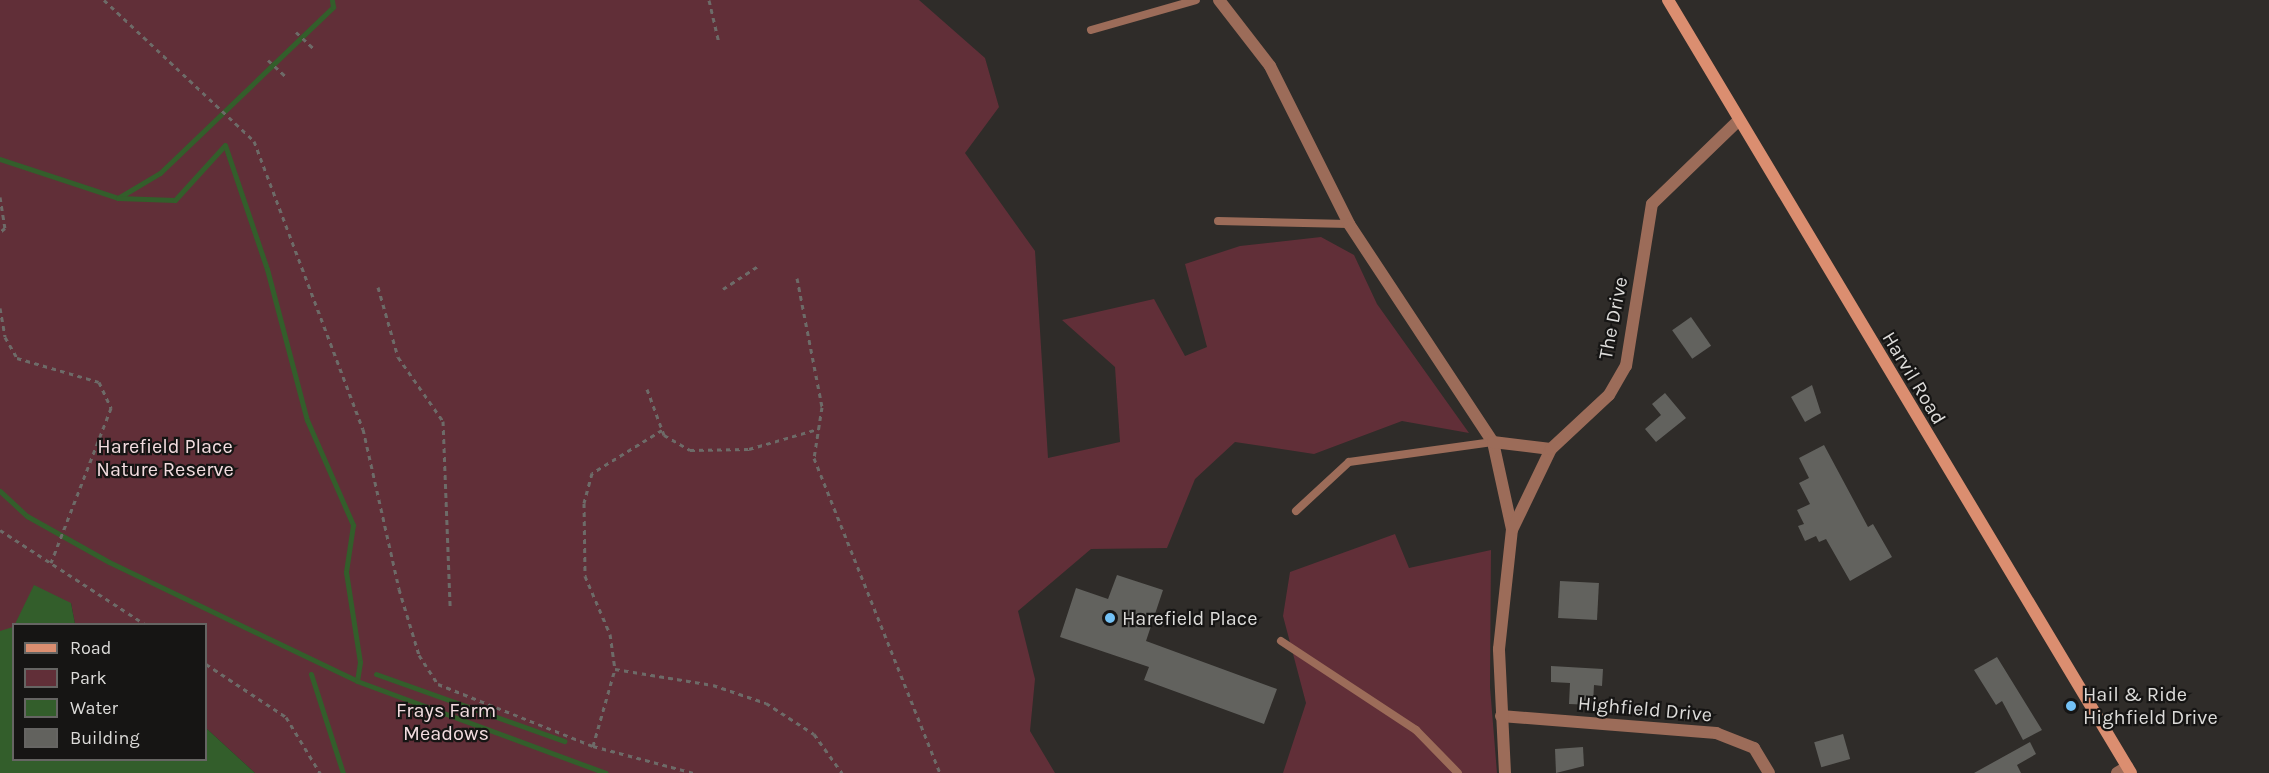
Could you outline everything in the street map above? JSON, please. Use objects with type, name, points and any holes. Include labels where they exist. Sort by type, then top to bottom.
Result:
[{"type":"street","points":[[1219,0],[1270,66],[1349,224],[1493,441],[1512,530]]},
{"type":"street","name":"Harvil Road","points":[[1668,0],[1737,122],[2125,771]]},
{"type":"street","name":"The Drive","points":[[1505,773],[1499,649],[1512,530],[1551,449],[1609,395],[1626,366],[1652,204],[1737,122]]},
{"type":"street","points":[[1493,441],[1551,449]]},
{"type":"street","name":"Highfield Drive","points":[[1502,716],[1716,733],[1754,748],[1769,773]]},
{"type":"lane","points":[[1091,30],[1196,0]]},
{"type":"lane","points":[[1218,221],[1349,224]]},
{"type":"lane","points":[[1296,511],[1349,462],[1493,441]]},
{"type":"lane","points":[[1281,641],[1416,730],[1458,773]]},
{"type":"path","points":[[104,0],[254,141],[363,429],[418,655],[438,684],[593,746],[694,773]]},
{"type":"path","points":[[709,0],[719,42]]},
{"type":"path","points":[[296,32],[314,49]]},
{"type":"path","points":[[267,60],[285,76]]},
{"type":"path","points":[[0,197],[5,228],[0,232]]},
{"type":"path","points":[[723,289],[758,266]]},
{"type":"path","points":[[797,278],[816,355],[822,406],[814,458],[940,773]]},
{"type":"path","points":[[378,287],[398,357],[443,422],[450,607]]},
{"type":"path","points":[[0,308],[5,337],[17,358],[99,382],[111,408],[51,563]]},
{"type":"path","points":[[647,389],[662,430],[690,450],[749,449],[818,429]]},
{"type":"path","points":[[593,746],[615,669],[610,634],[585,576],[584,503],[592,473],[662,430]]},
{"type":"path","points":[[0,530],[143,623]]},
{"type":"path","points":[[207,665],[286,717],[320,773]]},
{"type":"path","points":[[615,669],[712,685],[766,703],[814,734],[842,773]]},
{"type":"green space","points":[[0,0],[919,0],[985,58],[999,107],[965,153],[1035,251],[1048,458],[1120,442],[1115,367],[1062,320],[1154,299],[1185,356],[1207,347],[1185,264],[1240,246],[1321,237],[1354,255],[1377,304],[1469,433],[1402,421],[1314,454],[1235,442],[1195,479],[1167,548],[1091,549],[1018,611],[1035,679],[1030,731],[1055,773],[255,773],[207,729],[207,623],[75,623],[71,603],[12,623],[11,631],[0,631]]},
{"type":"green space","points":[[1395,534],[1409,568],[1491,550],[1490,687],[1497,773],[1283,773],[1306,703],[1283,616],[1290,572]]},
{"type":"water","points":[[34,585],[71,603],[75,623],[15,623]]},
{"type":"water","points":[[12,627],[12,761],[207,761],[207,729],[255,773],[0,773],[0,631]]},
{"type":"building","points":[[1691,317],[1711,346],[1692,359],[1672,330]]},
{"type":"building","points":[[1812,385],[1821,413],[1805,422],[1791,397]]},
{"type":"building","points":[[1665,393],[1686,418],[1656,442],[1645,429],[1661,415],[1652,404]]},
{"type":"building","points":[[1824,445],[1868,527],[1873,524],[1892,557],[1850,581],[1826,539],[1819,542],[1816,536],[1805,541],[1798,526],[1804,524],[1797,510],[1810,504],[1799,483],[1809,478],[1799,458]]},
{"type":"building","points":[[1117,575],[1163,590],[1146,641],[1277,689],[1264,724],[1144,680],[1149,667],[1060,637],[1076,588],[1108,599]]},
{"type":"building","points":[[1560,581],[1599,583],[1597,620],[1558,618]]},
{"type":"building","points":[[1997,657],[2042,730],[2023,740],[2002,701],[1996,705],[1974,670]]},
{"type":"building","points":[[1551,666],[1603,669],[1602,686],[1594,685],[1593,705],[1569,704],[1570,683],[1551,682]]},
{"type":"building","points":[[1843,734],[1850,759],[1821,767],[1814,742]]},
{"type":"building","points":[[2030,742],[2036,754],[2017,765],[2021,773],[1974,773]]},
{"type":"building","points":[[1583,747],[1584,766],[1556,773],[1555,749]]},
{"type":"waterway","points":[[0,159],[118,198],[160,173],[333,7],[332,0]]},
{"type":"waterway","points":[[118,198],[175,200],[225,145],[267,269],[307,420],[353,525],[346,572],[360,662],[357,681]]},
{"type":"waterway","points":[[0,491],[27,516],[109,562],[357,681],[606,773]]},
{"type":"waterway","points":[[311,674],[343,773]]},
{"type":"waterway","points":[[376,674],[564,741]]},
{"type":"place","name":"Harefield Place","points":[[1110,618]]},
{"type":"place","name":"Hail & Ride Highfield Drive","points":[[2071,706]]},
{"type":"park label","name":"Harefield Place Nature Reserve","points":[[165,458]]},
{"type":"park label","name":"Frays Farm Meadows","points":[[446,722]]}]
